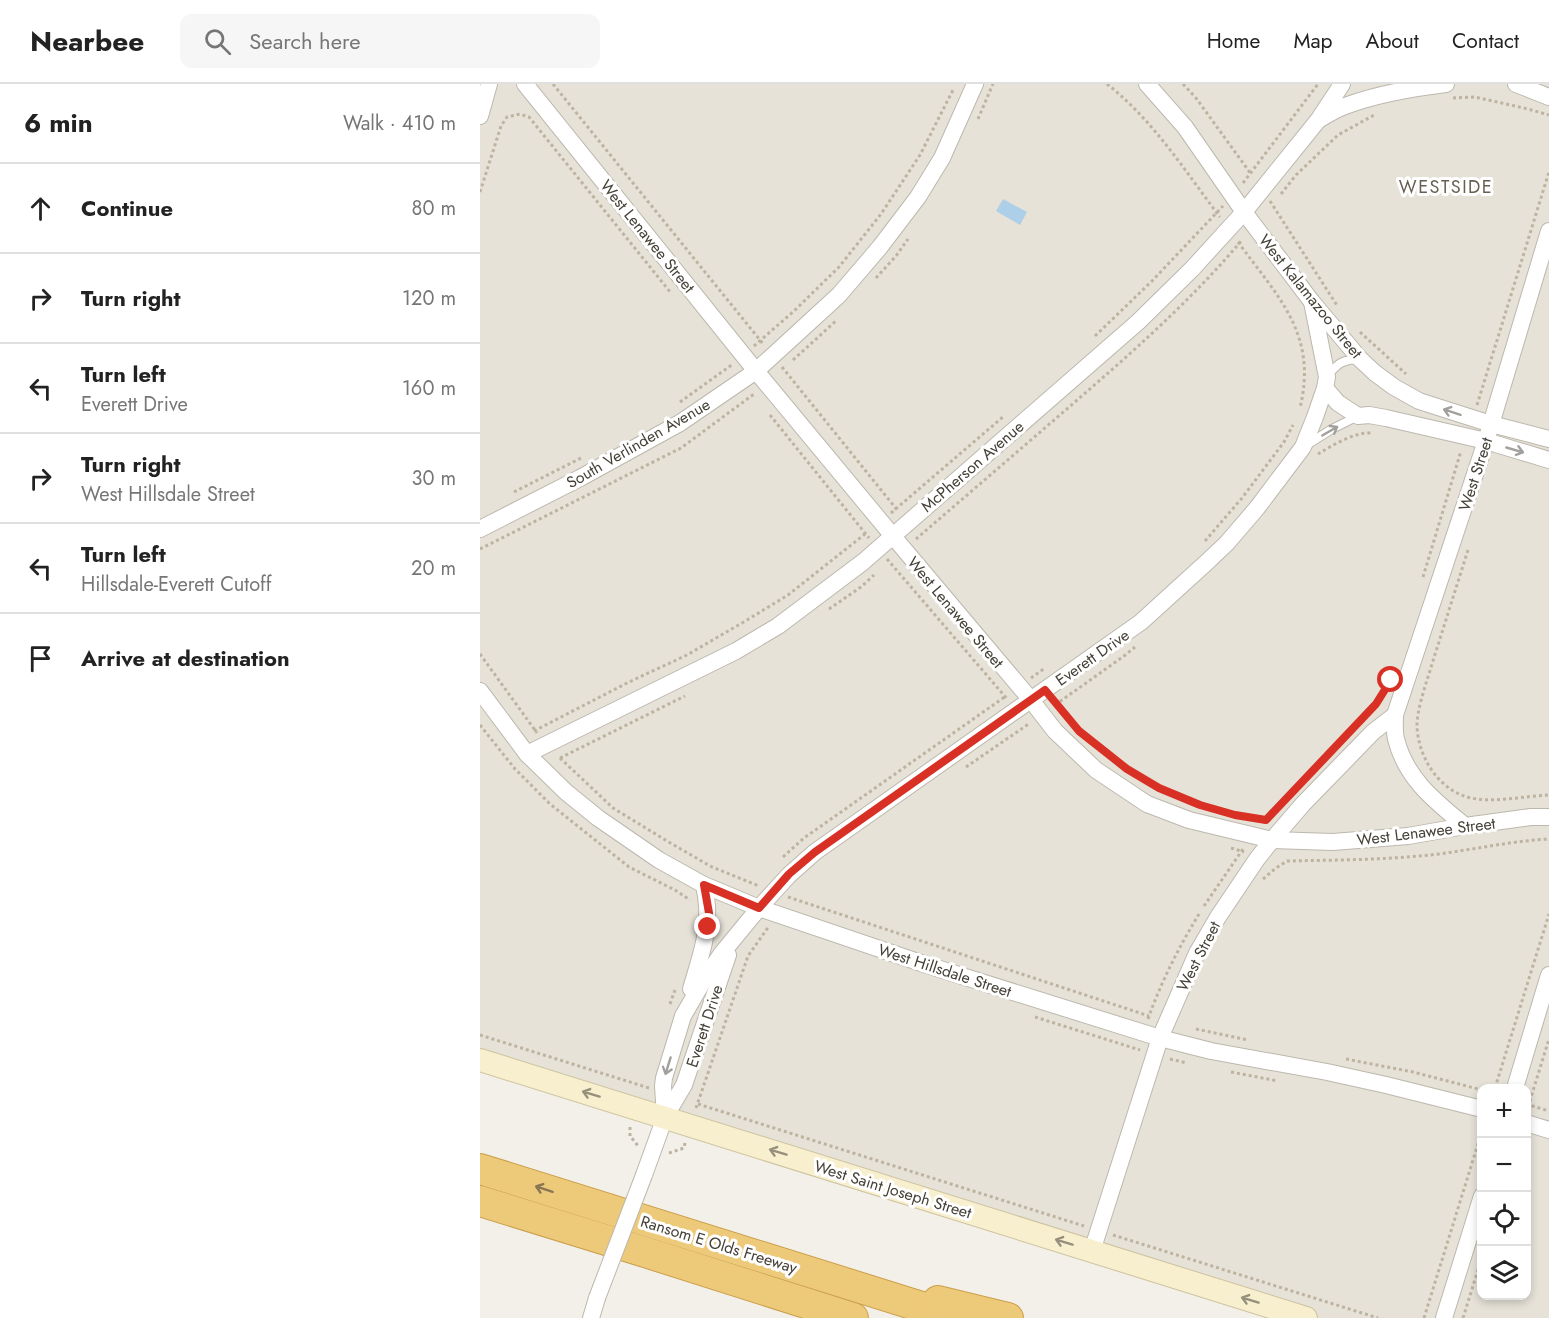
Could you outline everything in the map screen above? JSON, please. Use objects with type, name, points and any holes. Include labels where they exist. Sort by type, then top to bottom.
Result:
[{"type":"highway","name":"Ransom E Olds Freeway","points":[[480,1169],[957,1318]]},
{"type":"highway","name":"Ransom E Olds Freeway","points":[[480,1201],[853,1318]]},
{"type":"highway","points":[[656,1255],[723,1285],[814,1318]]},
{"type":"highway","points":[[770,1260],[1008,1318]]},
{"type":"main road","name":"West Saint Joseph Street","points":[[480,1060],[665,1117],[1096,1241],[1306,1318]]},
{"type":"street","points":[[480,116],[489,84]]},
{"type":"street","name":"West Lenawee Street","points":[[525,84],[880,521],[1038,695],[1055,730],[1096,770],[1147,804],[1189,820],[1272,840],[1333,842],[1408,836],[1531,817],[1549,817]]},
{"type":"street","name":"South Verlinden Avenue","points":[[480,529],[680,423],[756,370],[772,356],[839,295],[918,197],[942,158],[975,84]]},
{"type":"street","name":"West Kalamazoo Street","points":[[1147,84],[1185,127],[1244,212],[1312,302],[1360,359],[1375,373],[1419,401],[1491,424],[1549,439]]},
{"type":"street","name":"McPherson Avenue","points":[[527,754],[736,651],[778,626],[863,562],[1138,322],[1192,269],[1244,212],[1319,119],[1342,84]]},
{"type":"street","points":[[1319,119],[1344,106],[1374,97],[1407,89],[1446,84]]},
{"type":"street","points":[[1516,84],[1549,97]]},
{"type":"street","name":"West Street","points":[[1465,826],[1427,794],[1413,776],[1402,757],[1395,737],[1395,715],[1486,441],[1549,231]]},
{"type":"street","points":[[1312,302],[1326,382],[1338,403],[1358,416],[1386,418],[1486,441],[1549,460]]},
{"type":"street","name":"Everett Drive","points":[[591,1318],[665,1117],[670,1095],[664,1078],[676,1014],[712,967],[789,874],[815,852],[1141,622],[1227,543],[1303,447],[1326,382]]},
{"type":"street","name":"West Hillsdale Street","points":[[480,691],[527,754],[566,792],[598,818],[659,860],[704,885],[759,908],[927,965],[1160,1038],[1211,1051],[1327,1072],[1477,1108]]},
{"type":"street","name":"West Street","points":[[1096,1241],[1160,1038],[1197,953],[1218,917],[1272,840],[1303,804],[1373,732],[1395,715]]},
{"type":"street","points":[[676,1014],[703,948],[708,927],[709,913],[704,885]]},
{"type":"street","name":"Everett Drive","points":[[670,1095],[684,1085],[723,968],[739,933]]},
{"type":"street","points":[[1516,1084],[1549,975]]},
{"type":"street","points":[[1531,1124],[1549,1130]]},
{"type":"street","points":[[1444,1318],[1477,1212]]},
{"type":"lane","points":[[1326,382],[1337,364],[1347,359],[1360,359]]},
{"type":"lane","points":[[1303,447],[1358,416]]},
{"type":"path","points":[[553,84],[896,508],[917,538]]},
{"type":"path","points":[[675,406],[760,341],[839,267],[881,214],[920,155],[956,84]]},
{"type":"path","points":[[1107,84],[1127,100],[1165,142],[1287,310],[1302,346],[1305,365],[1304,391],[1300,410]]},
{"type":"path","points":[[1183,84],[1196,98],[1262,189],[1341,311]]},
{"type":"path","points":[[1090,342],[1152,281],[1233,195],[1318,84]]},
{"type":"path","points":[[1472,418],[1549,172]]},
{"type":"path","points":[[1355,328],[1410,379]]},
{"type":"path","points":[[1469,400],[1496,407]]},
{"type":"path","points":[[534,731],[687,655],[788,595],[896,508],[1011,410]]},
{"type":"path","points":[[1199,547],[1242,498],[1284,442],[1296,418]]},
{"type":"path","points":[[1420,585],[1466,437]]},
{"type":"path","points":[[511,494],[584,456]]},
{"type":"path","points":[[1471,540],[1422,697],[1417,725],[1422,750],[1430,768],[1441,782],[1455,792],[1472,798],[1493,799],[1549,795]]},
{"type":"path","points":[[480,654],[534,731],[563,762],[613,808],[712,867],[841,916],[1166,1022],[1257,1042]]},
{"type":"path","points":[[1053,663],[1033,676],[1038,695],[1127,769],[1159,788],[1212,808]]},
{"type":"path","points":[[1353,728],[1376,704],[1391,680]]},
{"type":"path","points":[[480,725],[515,769],[550,804],[628,867],[692,901]]},
{"type":"path","points":[[1170,1059],[1149,1016],[1162,985],[1185,937],[1216,888],[1253,836],[1282,803]]},
{"type":"path","points":[[1245,816],[1266,820]]},
{"type":"path","points":[[1266,820],[1272,840],[1287,861]]},
{"type":"path","points":[[1258,886],[1264,878],[1287,861],[1378,859],[1439,854],[1528,840],[1549,839]]},
{"type":"path","points":[[1497,1084],[1549,914]]},
{"type":"path","points":[[675,990],[676,1014]]},
{"type":"path","points":[[480,1035],[670,1095],[1096,1241],[1378,1318]]},
{"type":"path","points":[[1138,1050],[1160,1038]]},
{"type":"path","points":[[1531,1095],[1549,1039]]},
{"type":"path","points":[[1345,1058],[1477,1089]]},
{"type":"path","points":[[1531,1105],[1549,1111]]},
{"type":"path","points":[[636,1108],[630,1124],[630,1136],[639,1148],[637,1156]]},
{"type":"path","points":[[1424,1318],[1480,1138]]},
{"type":"path","points":[[1463,1318],[1477,1273]]},
{"type":"shaded area","points":[[480,84],[1549,84],[1549,1318],[1306,1318],[480,1060]]},
{"type":"water","points":[[1003,199],[1027,212],[1020,225],[996,211]]},
{"type":"district","name":"WESTSIDE","points":[[1446,187]]},
{"type":"route","points":[[708,927],[709,913],[704,885],[759,908],[789,874],[815,852],[1045,690],[1079,731],[1127,769],[1159,788],[1200,805],[1235,815],[1266,820],[1376,704],[1391,680]]}]
